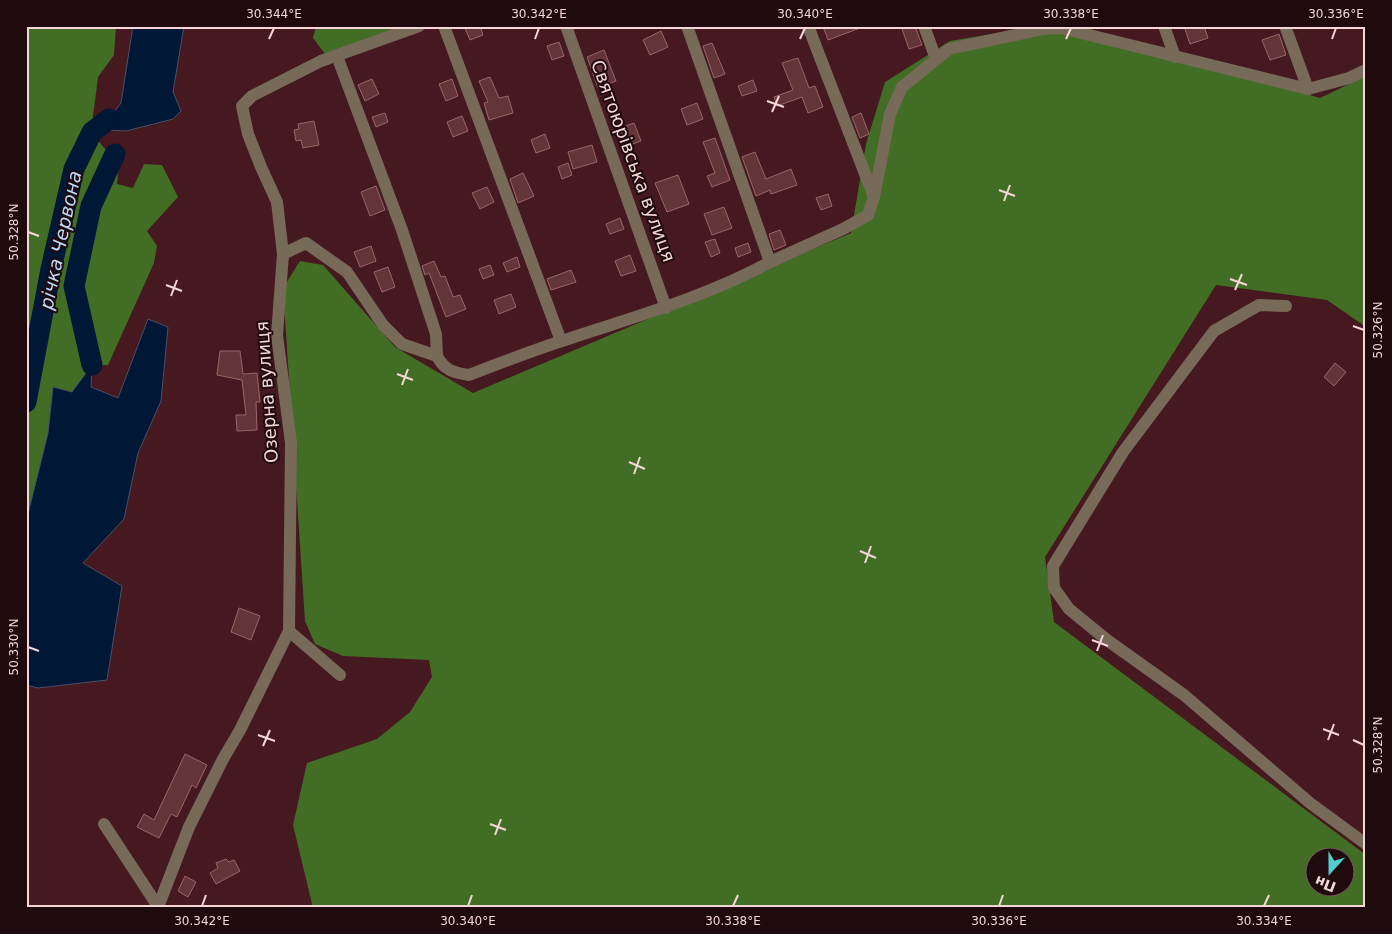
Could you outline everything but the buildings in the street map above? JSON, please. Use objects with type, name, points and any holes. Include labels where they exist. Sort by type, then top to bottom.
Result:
[{"type":"street","name":"Озерна вулиця","points":[[289,631],[291,444],[277,335],[283,254],[277,202],[248,134],[242,106],[252,96],[321,61],[419,26]]},
{"type":"street","points":[[444,26],[560,341]]},
{"type":"street","name":"Святоюрівська вулиця","points":[[566,26],[666,308]]},
{"type":"street","points":[[687,26],[770,262]]},
{"type":"street","points":[[808,26],[874,198]]},
{"type":"street","points":[[924,26],[936,59]]},
{"type":"street","points":[[1164,26],[1175,58]]},
{"type":"street","points":[[1285,26],[1308,90]]},
{"type":"street","points":[[336,56],[402,230],[436,334],[437,356],[441,364],[453,373],[469,375],[560,341],[666,308],[752,272],[843,229],[868,215],[874,198],[890,114],[902,86],[949,49],[1042,28],[1061,28],[1308,90],[1343,80],[1366,70]]},
{"type":"street","points":[[283,254],[306,243],[323,253],[347,272],[383,324],[402,344],[437,356]]},
{"type":"street","points":[[1286,306],[1259,306],[1214,331],[1124,452],[1053,566],[1054,588],[1069,610],[1107,640],[1184,695],[1310,803],[1366,844]]},
{"type":"street","points":[[158,907],[189,827],[289,631],[340,675]]},
{"type":"street","points":[[104,824],[158,907]]},
{"type":"green space","points":[[26,26],[116,26],[114,55],[98,77],[91,132],[119,166],[117,184],[133,188],[144,164],[162,165],[178,197],[147,231],[157,246],[154,263],[108,365],[92,365],[72,392],[53,387],[48,433],[26,522]]},
{"type":"green space","points":[[316,26],[403,26],[325,54],[313,38]]},
{"type":"green space","points":[[1038,26],[1079,26],[1320,98],[1366,76],[1366,327],[1327,300],[1216,285],[1045,557],[1054,622],[1354,846],[1304,846],[1304,896],[1354,896],[1354,846],[1366,855],[1366,908],[313,908],[293,825],[307,763],[377,739],[410,712],[432,677],[429,660],[343,656],[315,644],[305,621],[283,288],[300,261],[323,265],[395,347],[473,393],[851,233],[866,144],[885,82],[950,41]]},
{"type":"water","points":[[133,26],[184,26],[173,92],[181,111],[173,119],[126,131],[109,130],[109,119],[121,103]]},
{"type":"water","points":[[148,319],[168,327],[161,401],[138,453],[124,519],[83,563],[122,586],[107,680],[38,688],[26,685],[26,522],[48,433],[53,387],[72,392],[92,365],[91,387],[118,398]]},
{"type":"waterway","name":"річка Червона","points":[[26,402],[51,269],[74,169],[92,132],[109,119]]},
{"type":"waterway","name":"річка Червона","points":[[92,365],[74,286],[91,206],[115,154]]}]
